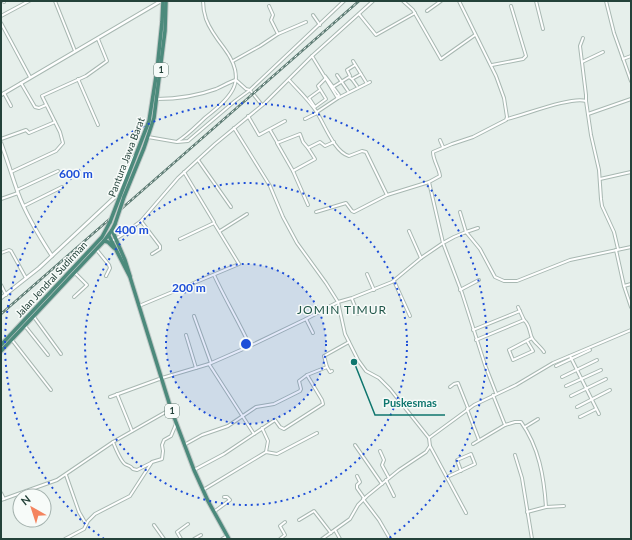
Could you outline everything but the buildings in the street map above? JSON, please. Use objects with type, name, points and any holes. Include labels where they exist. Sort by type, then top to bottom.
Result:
[{"type":"highway","name":"Pantura Jawa Barat","points":[[110,222],[146,137],[155,86],[162,22],[162,1]]},
{"type":"highway","name":"1","points":[[146,137],[153,122],[157,99],[165,31],[166,1]]},
{"type":"highway","name":"1","points":[[1,350],[109,236],[115,224],[141,148]]},
{"type":"highway","name":"Jalan Jendral Sudirman","points":[[1,345],[102,237],[110,222]]},
{"type":"highway","name":"1","points":[[112,230],[127,265],[138,306],[176,424],[203,490],[228,538]]},
{"type":"highway","name":"1","points":[[109,236],[130,277]]},
{"type":"highway","points":[[104,241],[110,243],[117,251]]},
{"type":"street","points":[[1,16],[29,1]]},
{"type":"street","points":[[55,1],[75,51]]},
{"type":"street","points":[[11,106],[3,94],[30,76],[162,1]]},
{"type":"street","points":[[177,142],[224,102],[232,92],[236,80],[233,61],[209,28],[204,9],[204,1]]},
{"type":"street","points":[[146,137],[177,142],[188,141],[250,90],[344,1]]},
{"type":"street","points":[[112,241],[141,221],[184,172],[262,105],[312,56],[373,1]]},
{"type":"street","points":[[403,1],[415,13],[441,59],[475,35]]},
{"type":"street","points":[[427,11],[441,1]]},
{"type":"street","points":[[459,1],[475,35],[492,65],[504,98],[507,119]]},
{"type":"street","points":[[536,1],[543,29]]},
{"type":"street","points":[[606,1],[614,33],[631,81]]},
{"type":"street","points":[[269,6],[273,14],[271,20],[278,34]]},
{"type":"street","points":[[492,65],[523,59],[526,56],[511,6]]},
{"type":"street","points":[[359,14],[377,35],[415,13]]},
{"type":"street","points":[[313,15],[320,25]]},
{"type":"street","points":[[1,22],[30,76]]},
{"type":"street","points":[[233,61],[278,34],[306,22]]},
{"type":"street","points":[[11,172],[56,151],[61,146],[62,138],[43,96],[92,72],[107,61],[98,38]]},
{"type":"street","points":[[583,38],[580,46],[586,101],[600,178],[602,206],[614,232],[624,286],[631,307]]},
{"type":"street","points":[[582,62],[603,52]]},
{"type":"street","points":[[312,56],[333,88],[341,82],[361,74]]},
{"type":"street","points":[[623,59],[631,56]]},
{"type":"street","points":[[353,61],[366,82]]},
{"type":"street","points":[[355,65],[347,70],[357,86]]},
{"type":"street","points":[[337,75],[348,91]]},
{"type":"street","points":[[326,77],[318,85],[328,102]]},
{"type":"street","points":[[78,79],[98,124]]},
{"type":"street","points":[[157,99],[176,99],[195,96],[236,80]]},
{"type":"street","points":[[236,80],[239,81],[246,89],[250,90],[262,105]]},
{"type":"street","points":[[289,80],[317,112],[334,142],[347,156],[362,151],[366,152],[387,195]]},
{"type":"street","points":[[21,82],[35,107],[39,108],[46,105]]},
{"type":"street","points":[[306,119],[338,98],[370,82]]},
{"type":"street","points":[[320,90],[309,99],[315,107],[326,99]]},
{"type":"street","points":[[316,212],[346,203],[354,212],[387,195],[429,182],[440,176],[433,152],[473,137],[507,119],[580,99],[586,101]]},
{"type":"street","points":[[588,114],[631,99]]},
{"type":"street","points":[[248,116],[258,134],[270,130],[285,121]]},
{"type":"street","points":[[1,139],[26,130],[29,133],[55,122]]},
{"type":"street","points":[[234,128],[270,186],[283,217],[297,243],[338,302],[342,324],[353,352],[364,370],[384,382],[429,438],[430,446],[466,513]]},
{"type":"street","points":[[270,130],[293,171],[308,204]]},
{"type":"street","points":[[277,143],[300,134],[303,142],[315,159],[293,171]]},
{"type":"street","points":[[440,140],[443,147]]},
{"type":"street","points":[[308,148],[320,142],[325,146],[334,142]]},
{"type":"street","points":[[1,143],[17,191],[34,227],[52,256]]},
{"type":"street","points":[[1,298],[27,279],[115,197],[134,155],[141,148]]},
{"type":"street","points":[[198,160],[231,207]]},
{"type":"street","points":[[1,200],[58,171]]},
{"type":"street","points":[[138,306],[240,264],[184,172]]},
{"type":"street","points":[[600,178],[631,172]]},
{"type":"street","points":[[429,182],[443,244],[496,393]]},
{"type":"street","points":[[24,206],[62,187]]},
{"type":"street","points":[[460,212],[466,232],[480,249],[494,277],[504,281],[517,281],[570,260],[631,247]]},
{"type":"street","points":[[220,232],[247,214]]},
{"type":"street","points":[[141,221],[160,246],[160,249],[152,254]]},
{"type":"street","points":[[180,240],[214,223]]},
{"type":"street","points":[[110,397],[162,378],[210,363],[250,346],[338,302],[374,290],[394,281],[421,258],[454,236],[478,228]]},
{"type":"street","points":[[409,231],[421,258]]},
{"type":"street","points":[[96,249],[109,265],[110,268],[106,276]]},
{"type":"street","points":[[1,253],[9,250],[11,251],[27,279]]},
{"type":"street","points":[[74,272],[88,285],[74,297]]},
{"type":"street","points":[[367,274],[374,290]]},
{"type":"street","points":[[214,275],[250,346]]},
{"type":"street","points":[[460,290],[479,280]]},
{"type":"street","points":[[394,281],[410,316]]},
{"type":"street","points":[[624,286],[631,284]]},
{"type":"street","points":[[1,285],[6,295]]},
{"type":"street","points":[[352,298],[358,314]]},
{"type":"street","points":[[518,307],[524,320],[529,326],[532,338],[544,352]]},
{"type":"street","points":[[473,330],[520,311]]},
{"type":"street","points":[[33,316],[46,331],[61,354]]},
{"type":"street","points":[[194,316],[210,363],[242,417],[254,434]]},
{"type":"street","points":[[306,319],[313,333]]},
{"type":"street","points":[[476,340],[524,320]]},
{"type":"street","points":[[24,325],[48,355]]},
{"type":"street","points":[[429,438],[468,409],[496,393],[516,385],[553,363],[631,330]]},
{"type":"street","points":[[186,335],[196,368]]},
{"type":"street","points":[[527,340],[533,350],[513,360],[509,350],[527,340],[532,338]]},
{"type":"street","points":[[11,339],[51,390]]},
{"type":"street","points":[[332,371],[330,372],[327,368],[324,356],[349,342]]},
{"type":"street","points":[[556,366],[590,350]]},
{"type":"street","points":[[570,356],[599,414]]},
{"type":"street","points":[[562,377],[597,360]]},
{"type":"street","points":[[184,444],[202,435],[228,426],[256,407],[274,404],[300,391],[302,389],[299,381],[307,375],[327,368]]},
{"type":"street","points":[[566,386],[601,370]]},
{"type":"street","points":[[194,470],[224,454],[275,420],[280,427],[284,429],[324,403],[307,375]]},
{"type":"street","points":[[571,396],[606,379]]},
{"type":"street","points":[[450,387],[458,383],[480,440]]},
{"type":"street","points":[[577,407],[610,390]]},
{"type":"street","points":[[117,394],[132,431]]},
{"type":"street","points":[[493,395],[505,425]]},
{"type":"street","points":[[580,417],[596,409]]},
{"type":"street","points":[[36,488],[51,483],[66,475],[113,442],[171,410]]},
{"type":"street","points":[[525,427],[538,419]]},
{"type":"street","points":[[473,444],[505,425],[518,421],[521,422],[525,427],[534,447],[541,467],[544,479],[546,507]]},
{"type":"street","points":[[113,442],[122,460],[125,464],[130,465],[134,470],[162,459],[164,451],[162,445],[164,440],[170,436],[176,424]]},
{"type":"street","points":[[262,428],[268,441],[266,452]]},
{"type":"street","points":[[203,490],[266,452],[277,454],[317,433]]},
{"type":"street","points":[[355,445],[382,484]]},
{"type":"street","points":[[322,539],[350,519],[363,499],[399,470],[426,452],[430,446]]},
{"type":"street","points":[[380,451],[384,460],[382,465],[389,478]]},
{"type":"street","points":[[447,477],[461,471],[475,464],[471,454],[457,460],[461,471]]},
{"type":"street","points":[[515,455],[522,478],[532,539]]},
{"type":"street","points":[[65,539],[86,528],[86,524],[95,514],[130,496],[152,462]]},
{"type":"street","points":[[66,475],[79,512],[86,524]]},
{"type":"street","points":[[357,476],[360,482],[357,485],[357,488],[390,539]]},
{"type":"street","points":[[386,480],[394,496]]},
{"type":"street","points":[[1,493],[4,499]]},
{"type":"street","points":[[1,500],[12,496]]},
{"type":"street","points":[[214,512],[230,500],[227,497],[224,497]]},
{"type":"street","points":[[527,512],[546,507],[564,506]]},
{"type":"street","points":[[299,520],[314,511],[331,533]]},
{"type":"street","points":[[280,539],[286,535],[280,526],[285,522]]},
{"type":"street","points":[[181,539],[177,532],[188,524]]},
{"type":"street","points":[[154,525],[164,539]]},
{"type":"street","points":[[335,530],[340,539]]},
{"type":"street","points":[[194,539],[201,535]]},
{"type":"street","points":[[222,539],[228,538]]},
{"type":"railway","points":[[1,314],[359,1]]},
{"type":"place","name":"Puskesmas","points":[[354,362]]},
{"type":"district","name":"JOMIN TIMUR","points":[[342,310]]}]
